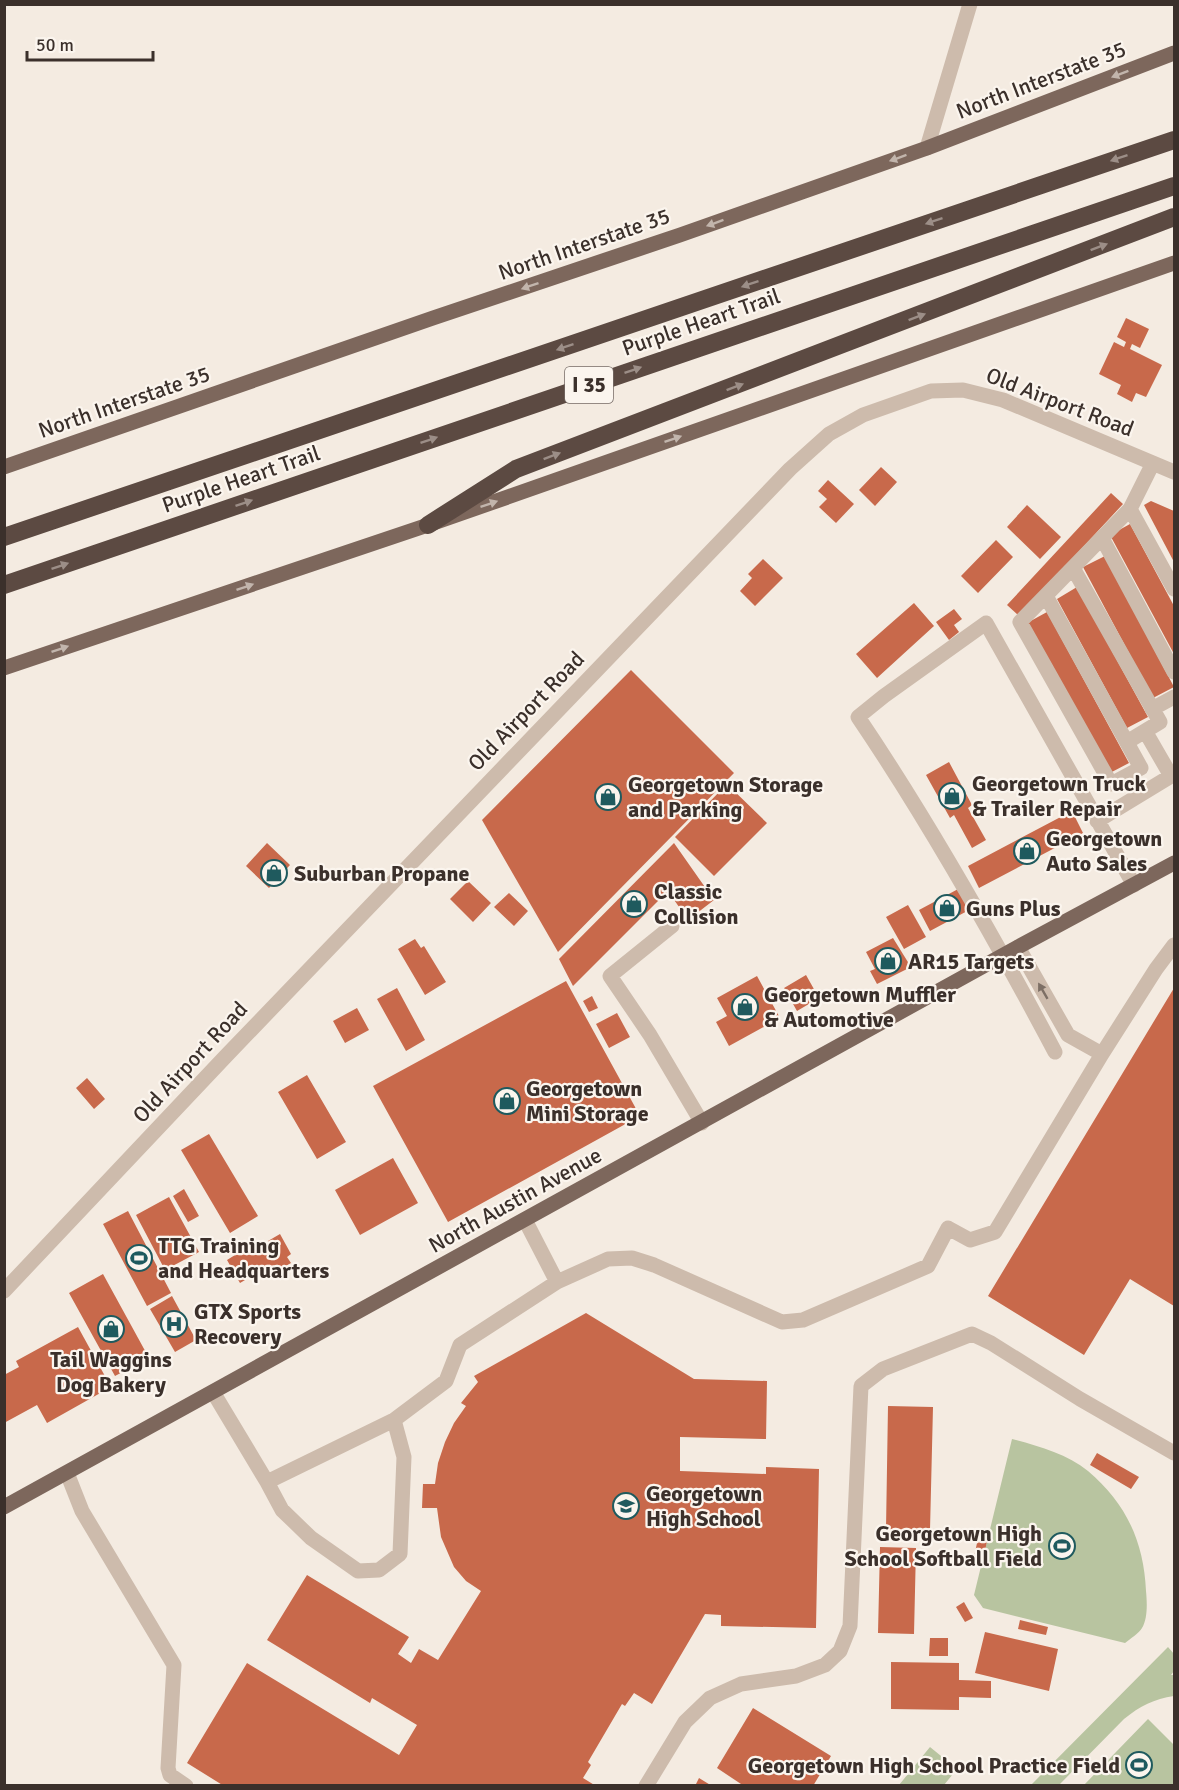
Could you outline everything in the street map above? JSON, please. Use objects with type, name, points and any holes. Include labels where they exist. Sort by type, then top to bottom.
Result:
[{"type":"highway","name":"Purple Heart Trail","points":[[4,537],[1174,140]]},
{"type":"highway","name":"Purple Heart Trail","points":[[4,585],[1174,186]]},
{"type":"highway","points":[[429,525],[516,469],[1174,218]]},
{"type":"main road","name":"North Interstate 35","points":[[4,467],[927,148],[1174,52]]},
{"type":"main road","points":[[4,668],[429,525],[1174,263]]},
{"type":"main road","name":"North Austin Avenue","points":[[4,1508],[1174,863]]},
{"type":"street","points":[[927,148],[970,4]]},
{"type":"street","name":"Old Airport Road","points":[[4,1291],[388,886],[790,469],[829,434],[863,415],[931,391],[963,390],[1003,400],[1174,472]]},
{"type":"street","points":[[1046,596],[1141,768],[1111,784],[1020,622],[1130,509],[1153,463]]},
{"type":"street","points":[[1130,509],[1174,589]]},
{"type":"street","points":[[1102,538],[1174,672]]},
{"type":"street","points":[[1073,568],[1160,722],[1127,742]]},
{"type":"street","points":[[1055,1052],[957,872],[901,780],[858,717],[986,623],[1134,885]]},
{"type":"street","points":[[1152,709],[1174,697]]},
{"type":"street","points":[[1097,821],[1171,776],[1145,731]]},
{"type":"street","points":[[672,926],[610,976],[650,1035],[702,1123]]},
{"type":"street","points":[[267,1482],[394,1420],[446,1381],[460,1345],[557,1282],[608,1259],[632,1257],[782,1322],[803,1320],[928,1266],[948,1228],[970,1240],[995,1232],[1102,1054],[1174,945]]},
{"type":"street","points":[[1018,947],[1068,1035],[1102,1054]]},
{"type":"street","points":[[525,1221],[557,1282]]},
{"type":"street","points":[[646,1785],[685,1722],[710,1698],[741,1684],[796,1676],[825,1665],[840,1651],[850,1626],[861,1386],[883,1369],[972,1334],[991,1343],[1080,1399],[1174,1453]]},
{"type":"street","points":[[213,1392],[282,1510],[311,1538],[358,1571],[379,1570],[400,1554],[404,1457],[394,1420]]},
{"type":"street","points":[[67,1473],[82,1511],[174,1665],[168,1768],[170,1775],[186,1785]]},
{"type":"green space","name":"Georgetown High School Softball Field","points":[[1012,1439],[1052,1451],[1080,1465],[1101,1483],[1123,1510],[1137,1540],[1144,1573],[1147,1605],[1142,1628],[1125,1643],[983,1608],[974,1595]]},
{"type":"green space","points":[[1168,1647],[1174,1654],[1174,1671],[1171,1675],[1174,1675],[1174,1696],[1154,1701],[1130,1714],[1059,1785],[1031,1785]]},
{"type":"green space","name":"Georgetown High School Practice Field","points":[[1148,1719],[1174,1745],[1174,1785],[1084,1785]]},
{"type":"green space","points":[[930,1747],[957,1769],[944,1785],[899,1785]]},
{"type":"building","points":[[1126,318],[1149,329],[1140,348],[1132,344],[1130,349],[1162,365],[1146,397],[1136,393],[1132,402],[1117,394],[1121,385],[1099,374],[1114,342],[1124,347],[1126,342],[1117,337]]},
{"type":"building","points":[[881,467],[897,482],[875,506],[859,490]]},
{"type":"building","points":[[828,480],[854,504],[836,523],[819,507],[827,499],[818,491]]},
{"type":"building","points":[[1111,493],[1123,504],[1019,616],[1007,605]]},
{"type":"building","points":[[1151,501],[1174,511],[1174,562],[1144,505]]},
{"type":"building","points":[[1027,505],[1061,537],[1040,559],[1007,527]]},
{"type":"building","points":[[1130,524],[1174,606],[1174,654],[1110,535]]},
{"type":"building","points":[[996,540],[1013,557],[978,593],[961,576]]},
{"type":"building","points":[[1105,556],[1174,687],[1153,698],[1083,567]]},
{"type":"building","points":[[763,559],[783,578],[755,606],[740,591],[752,578],[748,574]]},
{"type":"building","points":[[1077,587],[1148,717],[1127,728],[1057,599]]},
{"type":"building","points":[[914,603],[934,626],[877,678],[856,654]]},
{"type":"building","points":[[954,609],[962,619],[954,625],[959,632],[949,640],[936,622]]},
{"type":"building","points":[[1047,612],[1129,763],[1108,774],[1027,623]]},
{"type":"building","name":"Georgetown Storage and Parking","points":[[631,670],[734,773],[558,952],[482,820]]},
{"type":"building","points":[[949,762],[972,805],[968,808],[986,840],[972,848],[954,815],[950,818],[926,775]]},
{"type":"building","points":[[727,784],[767,823],[714,876],[675,837]]},
{"type":"building","points":[[1072,811],[1083,833],[979,888],[968,866]]},
{"type":"building","points":[[267,843],[290,865],[269,888],[246,866]]},
{"type":"building","points":[[674,843],[714,900],[688,920],[668,891],[573,986],[559,959]]},
{"type":"building","points":[[468,881],[491,903],[473,922],[450,899]]},
{"type":"building","points":[[960,888],[971,909],[930,931],[919,910]]},
{"type":"building","points":[[509,893],[528,911],[514,926],[494,907]]},
{"type":"building","points":[[908,905],[926,937],[904,949],[886,917]]},
{"type":"building","points":[[893,938],[911,967],[877,984],[870,971],[875,969],[866,952]]},
{"type":"building","points":[[415,939],[421,948],[424,946],[446,982],[425,995],[398,949]]},
{"type":"building","points":[[806,975],[819,998],[797,1011],[784,988]]},
{"type":"building","points":[[757,976],[780,1018],[729,1046],[716,1022],[727,1016],[717,998]]},
{"type":"building","name":"Georgetown Mini Storage","points":[[566,981],[640,1116],[448,1222],[373,1086]]},
{"type":"building","points":[[397,988],[425,1040],[406,1051],[377,999]]},
{"type":"building","points":[[1174,988],[1174,1306],[1130,1279],[1084,1355],[988,1296]]},
{"type":"building","points":[[592,996],[598,1008],[589,1012],[583,1001]]},
{"type":"building","points":[[357,1008],[369,1030],[345,1043],[333,1021]]},
{"type":"building","points":[[617,1013],[630,1037],[609,1048],[596,1024]]},
{"type":"building","points":[[307,1075],[346,1142],[317,1159],[278,1092]]},
{"type":"building","points":[[87,1078],[105,1099],[94,1109],[76,1088]]},
{"type":"building","points":[[209,1134],[258,1216],[230,1233],[181,1150]]},
{"type":"building","points":[[393,1158],[418,1203],[360,1235],[335,1190]]},
{"type":"building","points":[[184,1189],[199,1216],[188,1222],[173,1196]]},
{"type":"building","points":[[169,1197],[199,1252],[165,1270],[136,1215]]},
{"type":"building","points":[[128,1211],[171,1293],[147,1306],[103,1224]]},
{"type":"building","points":[[280,1234],[291,1254],[287,1257],[291,1263],[270,1275],[265,1268],[240,1283],[227,1260],[256,1242],[260,1250],[270,1244],[268,1241]]},
{"type":"building","points":[[103,1274],[149,1358],[115,1376],[69,1293]]},
{"type":"building","points":[[172,1296],[196,1340],[175,1352],[150,1309]]},
{"type":"building","name":"Georgetown High School","points":[[586,1313],[694,1379],[767,1381],[766,1439],[680,1437],[680,1471],[766,1474],[766,1467],[819,1469],[816,1628],[721,1626],[721,1615],[705,1614],[652,1704],[634,1693],[625,1706],[622,1704],[588,1762],[591,1765],[583,1778],[596,1786],[224,1786],[187,1763],[247,1663],[399,1755],[417,1725],[372,1698],[370,1703],[267,1640],[307,1575],[409,1637],[398,1654],[411,1663],[419,1649],[438,1660],[481,1591],[466,1581],[454,1567],[441,1537],[437,1508],[422,1508],[423,1484],[435,1484],[438,1463],[445,1442],[466,1406],[461,1403],[478,1382],[474,1376]]},
{"type":"building","points":[[78,1327],[111,1387],[47,1423],[37,1405],[4,1423],[4,1375],[19,1367],[16,1361]]},
{"type":"building","points":[[888,1406],[933,1407],[930,1530],[886,1529]]},
{"type":"building","points":[[1097,1453],[1139,1477],[1131,1489],[1090,1465]]},
{"type":"building","points":[[980,1529],[989,1532],[983,1560],[974,1557]]},
{"type":"building","points":[[880,1547],[916,1548],[914,1634],[878,1633]]},
{"type":"building","points":[[964,1602],[973,1618],[965,1622],[956,1607]]},
{"type":"building","points":[[1020,1620],[1048,1627],[1046,1635],[1018,1629]]},
{"type":"building","points":[[985,1632],[1058,1649],[1049,1691],[975,1673]]},
{"type":"building","points":[[930,1638],[948,1638],[948,1656],[929,1656]]},
{"type":"building","points":[[891,1662],[959,1663],[959,1680],[991,1681],[991,1698],[959,1697],[959,1710],[891,1709]]},
{"type":"building","points":[[753,1708],[831,1756],[813,1786],[744,1786],[717,1768]]},
{"type":"building","points":[[699,1778],[712,1786],[695,1786]]},
{"type":"place","name":"Georgetown Truck & Trailer Repair","points":[[952,796]]},
{"type":"place","name":"Georgetown Storage and Parking","points":[[608,797]]},
{"type":"place","name":"Georgetown Auto Sales","points":[[1027,851]]},
{"type":"place","name":"Suburban Propane","points":[[274,873]]},
{"type":"place","name":"Classic Collision","points":[[634,904]]},
{"type":"place","name":"Guns Plus","points":[[947,908]]},
{"type":"place","name":"AR15 Targets","points":[[888,961]]},
{"type":"place","name":"Georgetown Muffler & Automotive","points":[[745,1007]]},
{"type":"place","name":"Georgetown Mini Storage","points":[[507,1101]]},
{"type":"place","name":"TTG Training and Headquarters","points":[[139,1258]]},
{"type":"place","name":"GTX Sports Recovery","points":[[174,1324]]},
{"type":"place","name":"Tail Waggins Dog Bakery","points":[[111,1329]]},
{"type":"place","name":"Georgetown High School","points":[[626,1506]]},
{"type":"place","name":"Georgetown High School Softball Field","points":[[1062,1546]]},
{"type":"place","name":"Georgetown High School Practice Field","points":[[1139,1765]]}]
